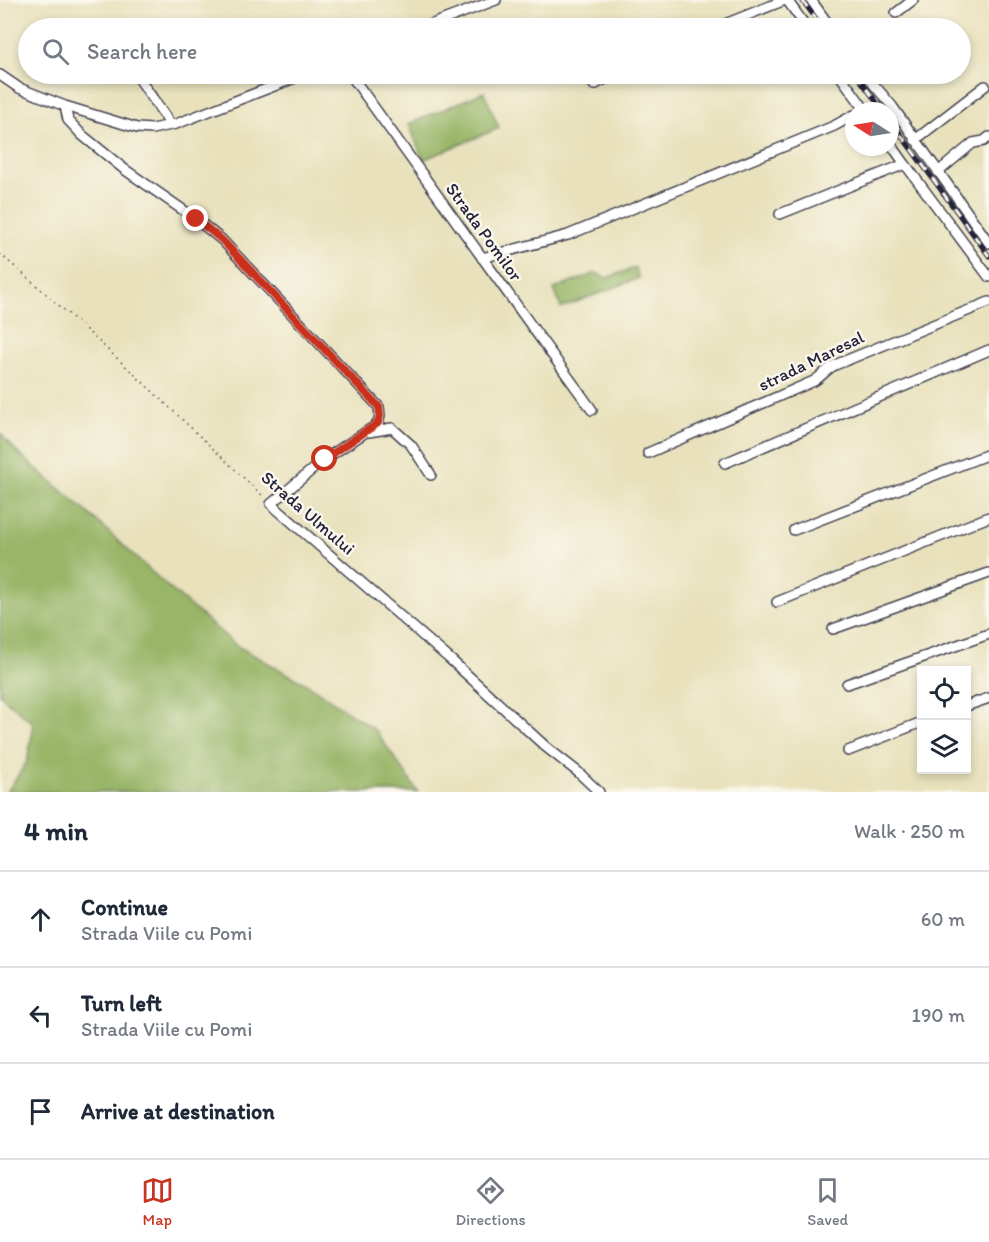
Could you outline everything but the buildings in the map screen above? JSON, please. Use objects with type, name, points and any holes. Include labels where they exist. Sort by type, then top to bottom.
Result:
[{"type":"street","points":[[448,18],[496,0]]},
{"type":"street","points":[[740,18],[786,0],[800,18]]},
{"type":"street","points":[[811,0],[824,18]]},
{"type":"street","points":[[896,13],[913,0]]},
{"type":"street","points":[[0,75],[19,88],[65,106],[137,128],[152,129],[171,125],[279,84]]},
{"type":"street","points":[[143,84],[171,125]]},
{"type":"street","name":"Strada Pomilor","points":[[357,84],[592,411]]},
{"type":"street","points":[[846,84],[858,102]]},
{"type":"street","points":[[873,84],[892,106],[989,243]]},
{"type":"street","points":[[915,140],[985,86]]},
{"type":"street","points":[[65,106],[68,120],[82,135],[124,169],[222,240],[379,409],[392,420],[392,428],[411,445],[431,475]]},
{"type":"street","points":[[482,258],[568,235],[845,120]]},
{"type":"street","points":[[938,172],[973,143],[984,141],[989,137]]},
{"type":"street","points":[[899,156],[989,277]]},
{"type":"street","points":[[780,214],[905,164]]},
{"type":"street","name":"strada Maresal","points":[[648,453],[814,381],[835,365],[989,302]]},
{"type":"street","points":[[725,463],[989,350]]},
{"type":"street","points":[[271,504],[325,459],[378,423],[379,409]]},
{"type":"street","points":[[364,433],[392,428]]},
{"type":"street","points":[[794,530],[989,454]]},
{"type":"street","name":"Strada Ulmului","points":[[271,504],[599,792]]},
{"type":"street","points":[[777,602],[989,516]]},
{"type":"street","points":[[833,629],[989,573]]},
{"type":"street","points":[[847,684],[989,634]]},
{"type":"street","points":[[971,704],[989,698]]},
{"type":"street","points":[[848,751],[917,724]]},
{"type":"path","name":"Strada Ulmului","points":[[0,254],[123,364],[271,504]]},
{"type":"green space","points":[[484,92],[499,128],[423,160],[409,124]]},
{"type":"green space","points":[[635,268],[639,278],[561,308],[554,289],[596,273],[606,278]]},
{"type":"green space","points":[[0,433],[16,451],[237,646],[310,686],[376,731],[418,792],[7,792],[27,762],[34,724],[0,695]]},
{"type":"railway","points":[[802,0],[816,18]]},
{"type":"railway","points":[[863,84],[876,102]]},
{"type":"railway","points":[[899,132],[989,256]]},
{"type":"route","points":[[196,219],[222,240],[379,407],[378,423],[325,459]]}]
